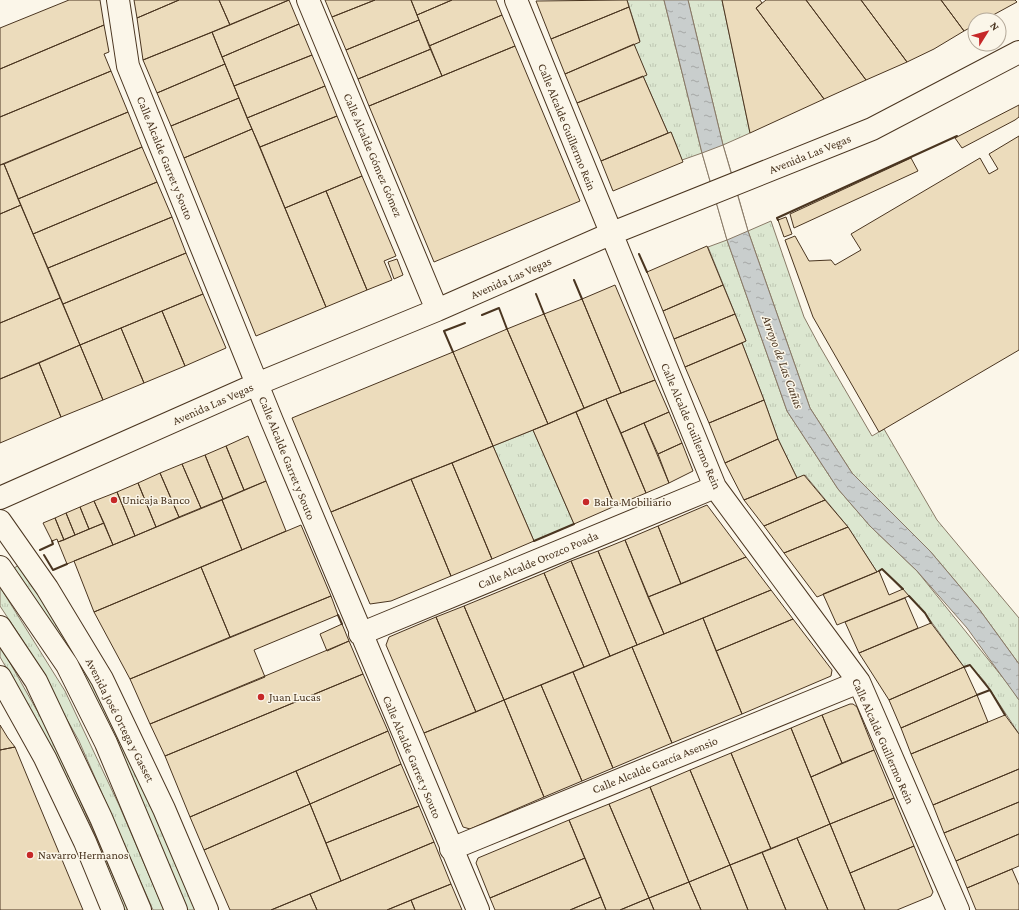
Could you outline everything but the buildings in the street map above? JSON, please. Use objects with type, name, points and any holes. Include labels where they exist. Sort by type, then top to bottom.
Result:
[{"type":"street","name":"Calle Alcalde Garret y Souto","points":[[118,0],[128,66],[360,634],[478,910]]},
{"type":"street","name":"Calle Alcalde Gómez Gómez","points":[[308,0],[437,310]]},
{"type":"street","name":"Calle Alcalde Guillermo Rein","points":[[516,0],[610,234],[715,487],[859,682],[955,909]]},
{"type":"street","name":"Avenida Las Vegas","points":[[0,498],[257,384],[437,310],[610,234],[713,194],[872,128],[1019,52]]},
{"type":"street","name":"Calle Alcalde Orozco Poada","points":[[360,634],[715,487]]},
{"type":"street","name":"Avenida José Ortega y Gasset","points":[[0,521],[47,588],[102,679],[164,809],[207,910]]},
{"type":"street","name":"Avenida José Ortega y Gasset","points":[[0,567],[67,666],[106,742],[176,910]]},
{"type":"street","points":[[0,627],[36,681],[101,818],[140,910]]},
{"type":"street","points":[[0,676],[45,758],[85,842],[113,910]]},
{"type":"street","name":"Calle Alcalde García Asensio","points":[[451,849],[859,682]]},
{"type":"green space","points":[[627,0],[664,0],[702,153],[682,160],[671,132],[668,133],[643,76],[634,44],[640,41]]},
{"type":"green space","points":[[688,0],[722,0],[750,133],[723,145]]},
{"type":"green space","points":[[771,221],[804,317],[872,436],[884,429],[937,520],[1019,618],[1019,664],[979,609],[930,551],[852,473],[810,408],[748,231]]},
{"type":"green space","points":[[727,240],[787,411],[838,489],[870,526],[917,571],[1012,689],[1019,700],[1019,734],[985,682],[970,665],[964,667],[925,613],[882,569],[877,572],[848,527],[805,475],[797,478],[778,439],[742,343],[746,341],[708,247]]},
{"type":"green space","points":[[533,430],[574,524],[534,541],[493,446]]},
{"type":"green space","points":[[20,564],[84,666],[142,781],[196,910],[187,910],[134,785],[13,569]]},
{"type":"green space","points":[[0,587],[65,691],[119,805],[164,910],[153,910],[79,741],[23,641],[0,606]]},
{"type":"green space","points":[[0,645],[53,739],[128,910],[121,910],[47,743],[28,705],[0,657]]},
{"type":"water","name":"Arroyo de Las Cañas","points":[[664,0],[688,0],[723,145],[748,231],[810,408],[852,473],[930,551],[979,609],[1019,664],[1019,700],[967,628],[917,571],[870,526],[838,489],[787,411],[727,240],[702,153]]},
{"type":"pier","points":[[723,145],[748,231],[727,240],[702,153]]},
{"type":"wall","points":[[778,220],[777,218],[957,136]]},
{"type":"wall","points":[[639,254],[647,272]]},
{"type":"wall","points":[[574,280],[582,299]]},
{"type":"wall","points":[[536,294],[544,314]]},
{"type":"wall","points":[[482,315],[499,308],[507,329]]},
{"type":"wall","points":[[453,352],[444,331],[465,323]]},
{"type":"wall","points":[[534,541],[574,524]]},
{"type":"wall","points":[[40,550],[53,544],[52,541]]},
{"type":"wall","points":[[44,555],[53,570],[67,564]]},
{"type":"wall","points":[[879,571],[882,569],[903,589]]},
{"type":"wall","points":[[909,596],[925,613],[931,623]]},
{"type":"wall","points":[[338,615],[342,624]]},
{"type":"wall","points":[[964,667],[970,665],[990,690]]},
{"type":"wall","points":[[977,695],[990,690],[1005,715]]},
{"type":"place","name":"Unicaja Banco","points":[[114,500]]},
{"type":"place","name":"Balta Mobiliario","points":[[586,502]]},
{"type":"place","name":"Juan Lucas","points":[[261,697]]},
{"type":"place","name":"Navarro Hermanos","points":[[30,855]]}]
